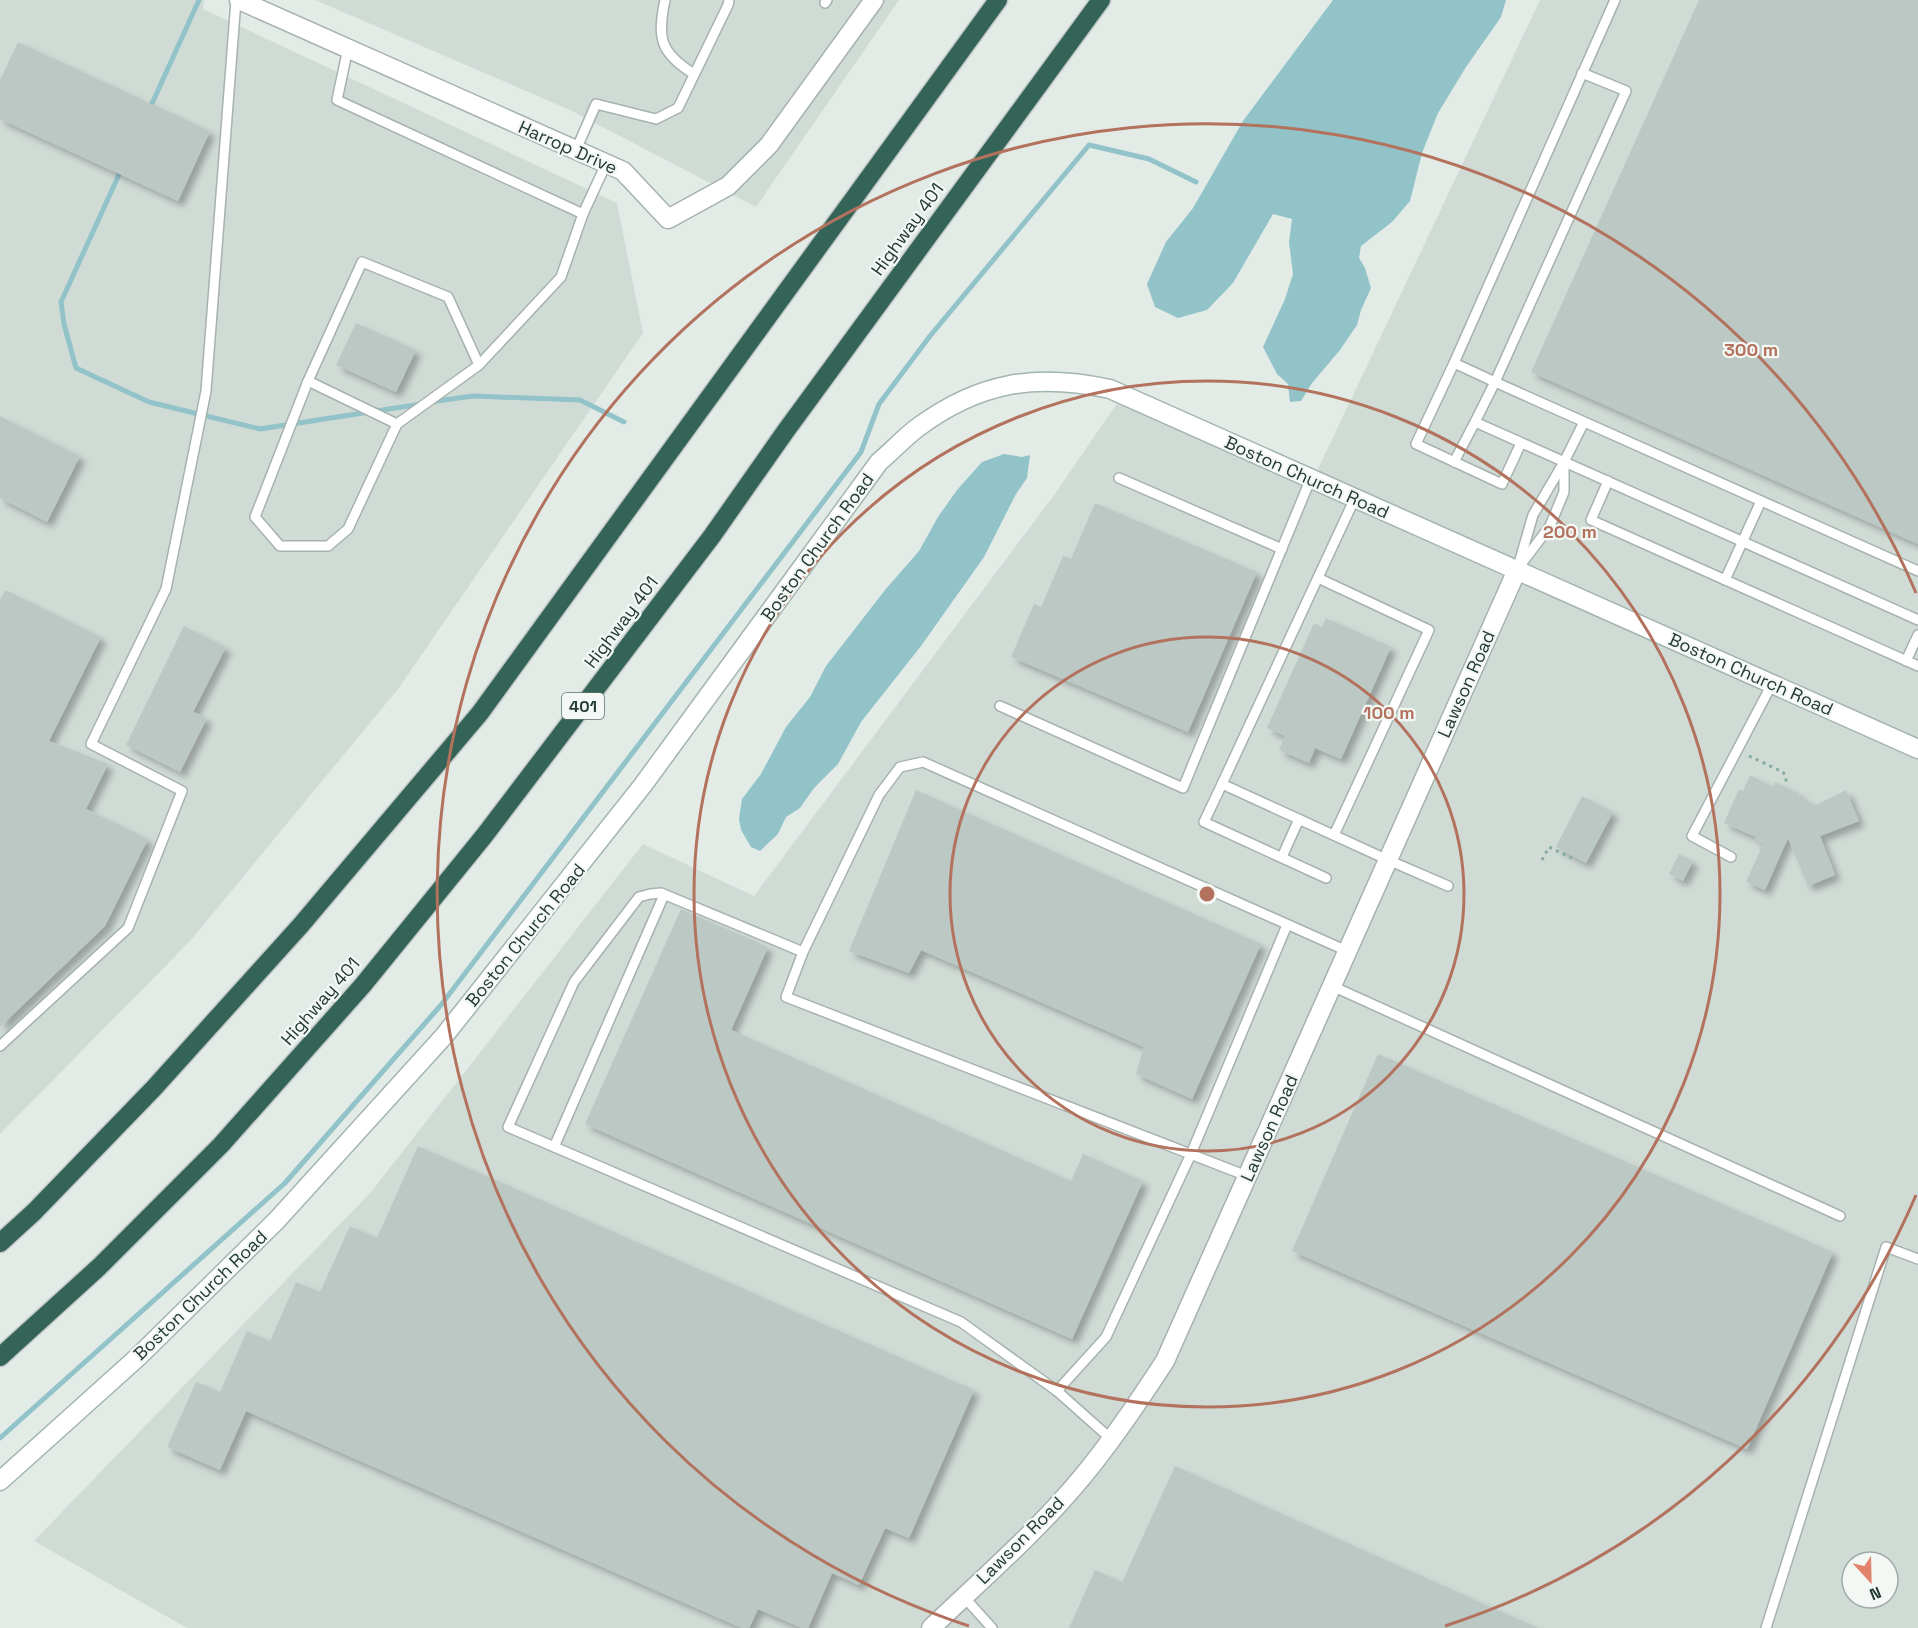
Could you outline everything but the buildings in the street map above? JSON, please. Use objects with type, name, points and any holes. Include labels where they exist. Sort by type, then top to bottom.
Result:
[{"type":"highway","points":[[0,1243],[34,1212],[154,1088],[301,925],[480,713],[998,0]]},
{"type":"highway","name":"Highway 401","points":[[0,1357],[99,1267],[221,1145],[363,986],[484,836],[712,536],[785,432],[1101,0]]},
{"type":"street","name":"Harrop Drive","points":[[238,0],[623,171],[668,219],[728,186],[769,145],[874,0]]},
{"type":"street","name":"Boston Church Road","points":[[0,1481],[138,1357],[277,1220],[444,1036],[644,786],[879,462],[916,429],[948,408],[986,391],[1018,382],[1049,380],[1078,382],[1110,389],[1918,749]]},
{"type":"street","name":"Lawson Road","points":[[931,1628],[1028,1535],[1081,1478],[1136,1407],[1165,1361],[1517,570]]},
{"type":"lane","points":[[0,1046],[128,928],[182,791],[91,744],[166,589],[206,391],[238,0]]},
{"type":"lane","points":[[664,0],[662,38],[667,53],[675,62],[693,74]]},
{"type":"lane","points":[[576,150],[596,104],[656,119],[678,108],[729,0]]},
{"type":"lane","points":[[1521,442],[1502,484],[1416,444],[1615,0]]},
{"type":"lane","points":[[348,48],[337,100],[583,214]]},
{"type":"lane","points":[[1454,462],[1495,382],[1626,91],[1582,73]]},
{"type":"lane","points":[[479,365],[448,297],[362,262],[309,381],[255,517],[280,546],[328,546],[348,529],[397,424],[479,365],[561,277],[583,214],[606,164]]},
{"type":"lane","points":[[1454,363],[1918,572]]},
{"type":"lane","points":[[309,381],[397,424]]},
{"type":"lane","points":[[1475,422],[1918,620]]},
{"type":"lane","points":[[1517,570],[1533,515],[1584,422]]},
{"type":"lane","points":[[1517,570],[1550,526],[1561,501],[1564,492],[1564,462]]},
{"type":"lane","points":[[1119,478],[1282,549]]},
{"type":"lane","points":[[1000,706],[1183,788],[1311,478]]},
{"type":"lane","points":[[1608,481],[1591,520],[1918,666]]},
{"type":"lane","points":[[1326,878],[1204,822],[1355,498]]},
{"type":"lane","points":[[1725,580],[1761,501]]},
{"type":"lane","points":[[1318,578],[1429,630],[1334,835]]},
{"type":"lane","points":[[1906,661],[1918,635]]},
{"type":"lane","points":[[1731,857],[1692,836],[1772,684]]},
{"type":"lane","points":[[1247,1176],[786,997],[803,952],[879,795],[900,767],[923,762],[1347,951]]},
{"type":"lane","points":[[1222,784],[1448,886]]},
{"type":"lane","points":[[1282,857],[1299,819]]},
{"type":"lane","points":[[803,952],[664,895],[650,894],[639,897],[574,982],[508,1127],[961,1322],[1057,1390],[1111,1439]]},
{"type":"lane","points":[[554,1147],[664,895]]},
{"type":"lane","points":[[1057,1390],[1106,1337],[1191,1154],[1287,925]]},
{"type":"lane","points":[[1332,986],[1840,1216]]},
{"type":"lane","points":[[1766,1628],[1886,1247],[1918,1259]]},
{"type":"lane","points":[[964,1597],[992,1628]]},
{"type":"path","points":[[1737,751],[1783,772],[1786,783]]},
{"type":"path","points":[[1542,860],[1549,847],[1572,858]]},
{"type":"shaded area","points":[[0,0],[204,0],[203,9],[617,203],[643,333],[398,689],[191,940],[0,1134]]},
{"type":"shaded area","points":[[315,0],[899,0],[756,207],[570,110]]},
{"type":"shaded area","points":[[1540,0],[1918,0],[1918,1628],[187,1628],[34,1541],[371,1192],[643,844],[754,896],[1054,495],[1118,402],[1309,488]]},
{"type":"water","points":[[1333,0],[1506,0],[1501,17],[1466,67],[1438,113],[1422,153],[1410,201],[1392,222],[1361,246],[1359,258],[1365,268],[1371,288],[1357,325],[1340,350],[1312,383],[1301,401],[1290,402],[1288,384],[1277,374],[1263,347],[1285,299],[1293,274],[1289,242],[1292,219],[1273,214],[1233,283],[1207,310],[1178,318],[1155,307],[1147,284],[1166,242],[1193,208],[1243,121]]},
{"type":"water","points":[[1004,454],[1022,457],[1030,455],[1027,478],[1016,494],[984,557],[921,646],[861,722],[838,764],[814,788],[800,808],[786,817],[778,834],[760,851],[751,847],[741,830],[739,819],[742,799],[761,774],[786,727],[810,697],[826,666],[885,590],[919,551],[938,517],[957,490],[982,462]]},
{"type":"waterway","points":[[150,108],[199,0]]},
{"type":"waterway","points":[[0,1438],[285,1183],[441,1005],[861,452],[879,404],[930,336],[1089,145],[1149,159],[1196,182]]},
{"type":"waterway","points":[[122,168],[61,302],[64,324],[76,368],[149,402],[260,429],[421,404]]},
{"type":"waterway","points":[[430,402],[473,396],[580,400],[624,422]]}]
